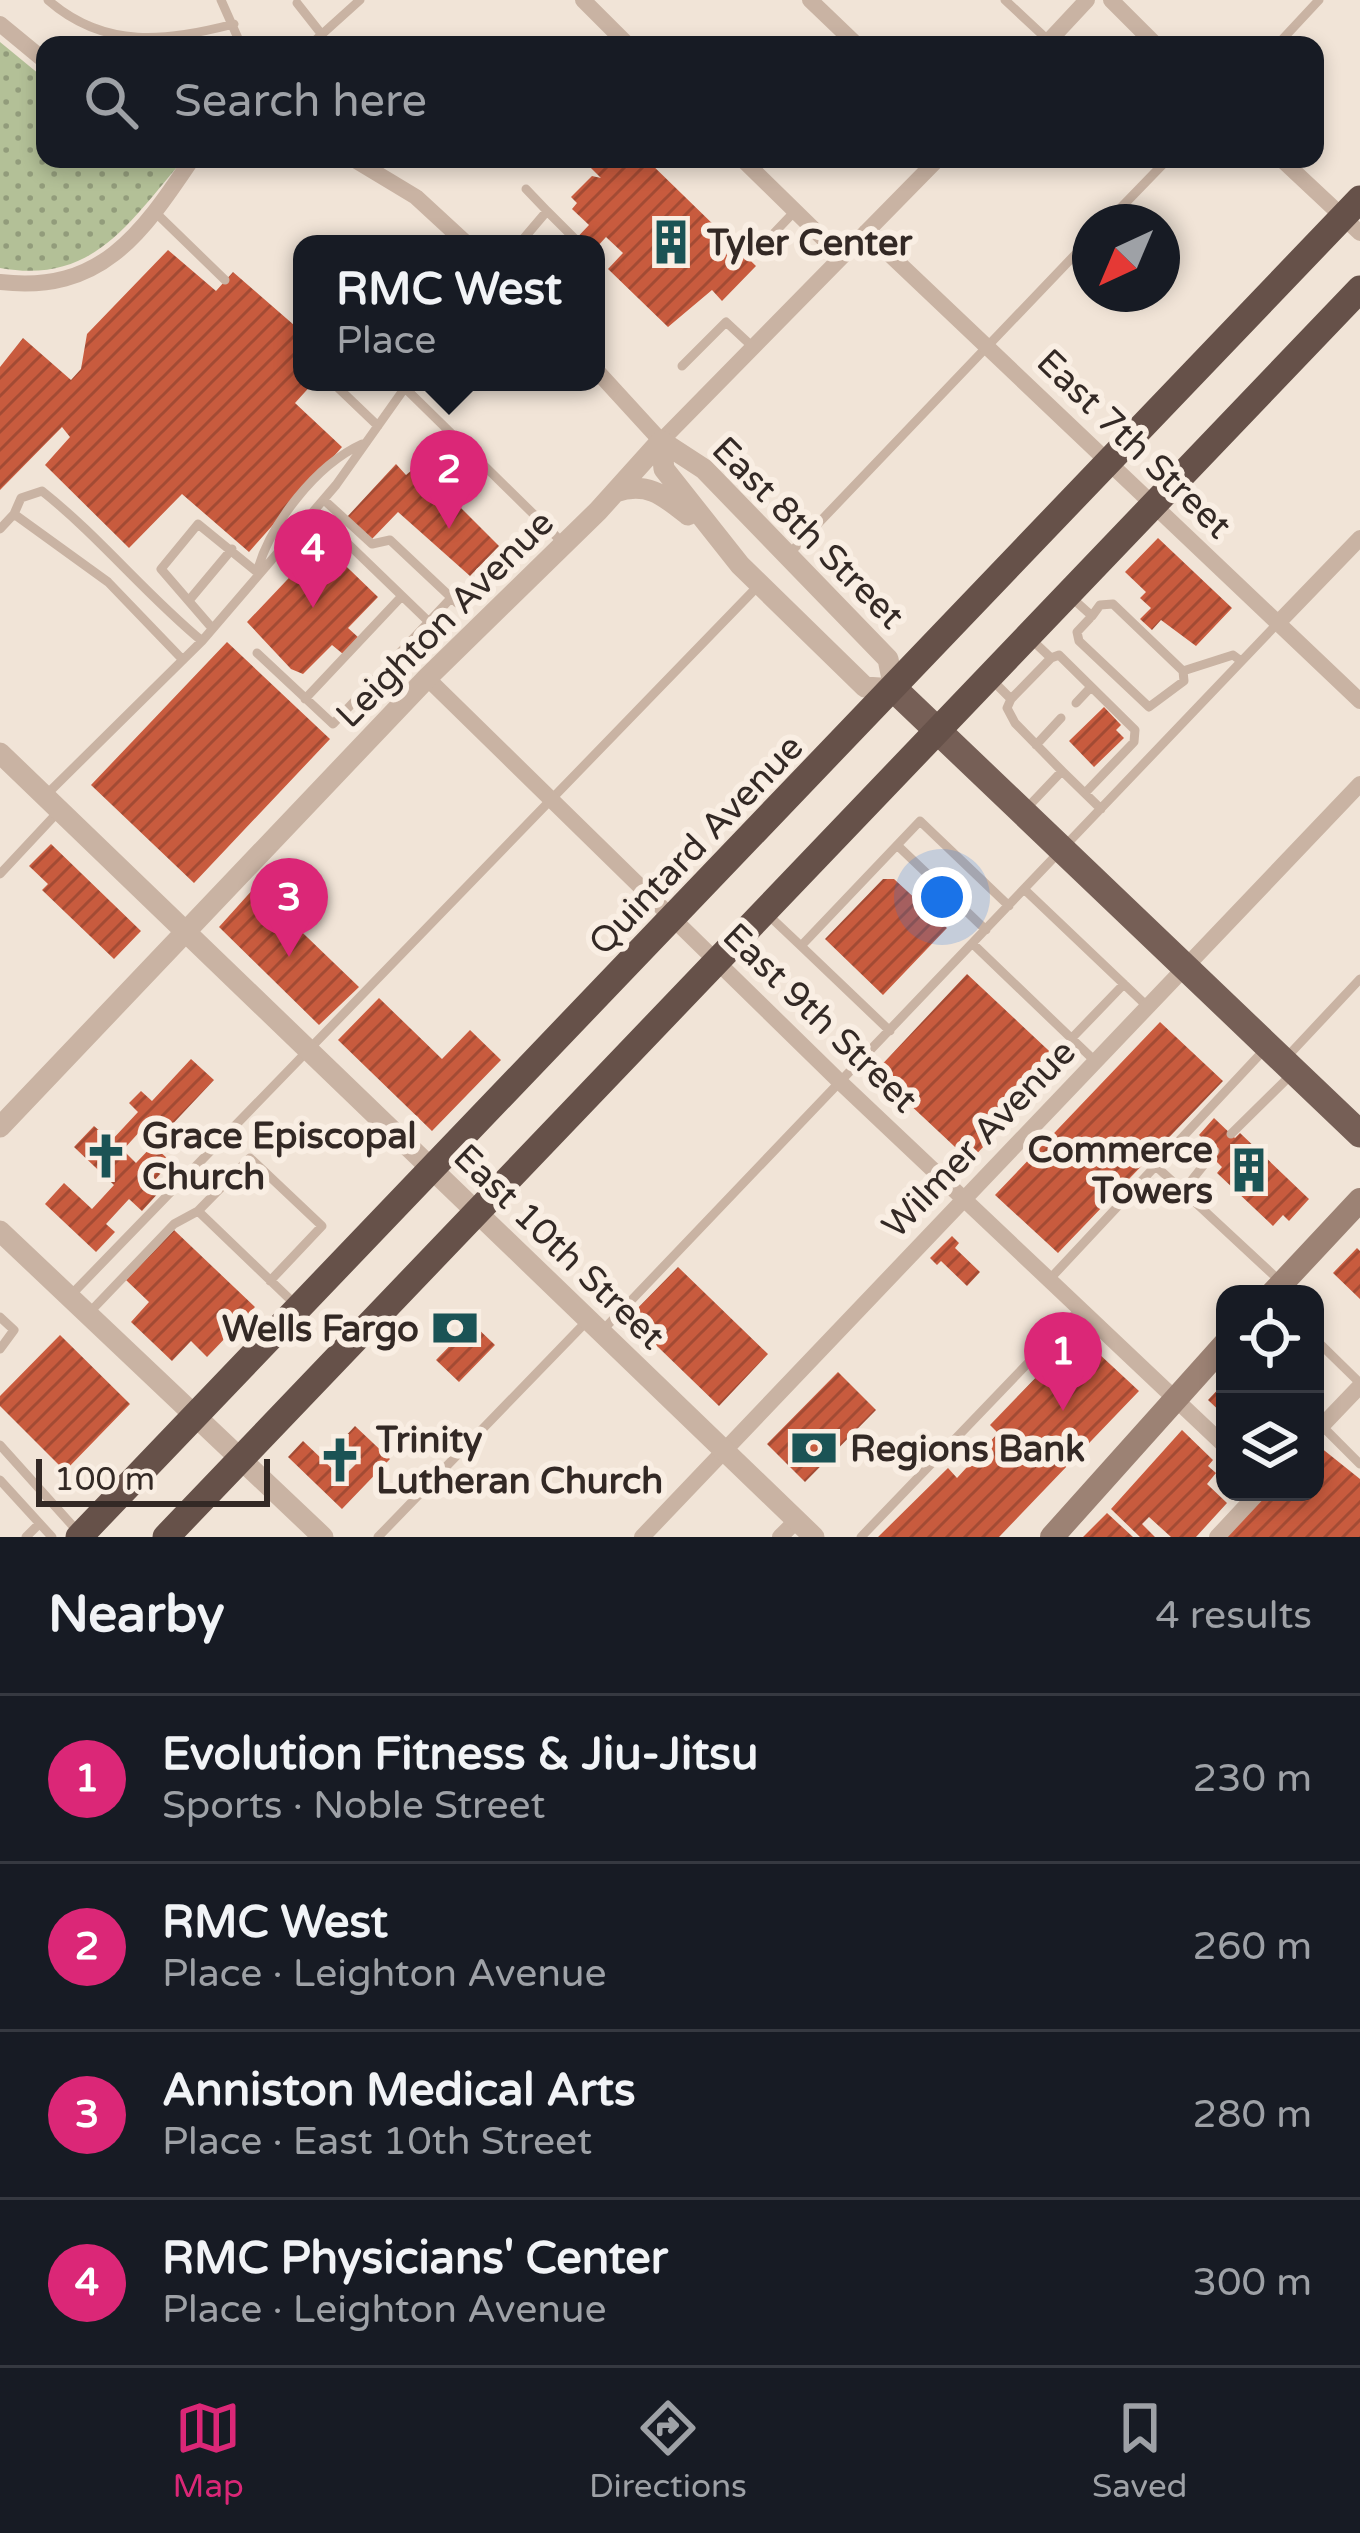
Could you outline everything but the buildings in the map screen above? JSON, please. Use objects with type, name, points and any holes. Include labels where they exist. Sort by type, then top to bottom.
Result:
[{"type":"highway","name":"Quintard Avenue","points":[[80,1536],[675,920],[1108,462],[1354,216]]},
{"type":"highway","points":[[166,1537],[1360,289]]},
{"type":"main road","points":[[894,689],[1360,1134]]},
{"type":"main road","points":[[1281,1285],[1360,1200]]},
{"type":"main road","points":[[1052,1537],[1092,1486],[1216,1354]]},
{"type":"main road","points":[[1036,1537],[1072,1498],[1092,1486]]},
{"type":"street","points":[[810,0],[847,36]]},
{"type":"street","points":[[1054,36],[1087,0]]},
{"type":"street","points":[[1111,0],[1147,36]]},
{"type":"street","points":[[594,3],[621,36]]},
{"type":"street","points":[[0,24],[36,54]]},
{"type":"street","points":[[0,282],[39,287],[74,279],[121,251],[186,168]]},
{"type":"street","points":[[368,168],[416,197],[457,235]]},
{"type":"street","points":[[751,168],[841,256]]},
{"type":"street","name":"Leighton Avenue","points":[[0,1127],[427,678],[564,544],[929,168]]},
{"type":"street","points":[[1293,168],[1354,216]]},
{"type":"street","name":"East 7th Street","points":[[866,232],[1360,701]]},
{"type":"street","name":"East 8th Street","points":[[605,380],[661,441],[704,469],[888,659],[894,689],[865,687],[760,584],[664,469],[661,441]]},
{"type":"street","points":[[615,492],[634,485],[654,490],[719,539]]},
{"type":"street","points":[[1277,624],[1360,538]]},
{"type":"street","name":"East 9th Street","points":[[427,678],[964,1202],[1216,1438]]},
{"type":"street","name":"East 10th Street","points":[[0,753],[814,1537]]},
{"type":"street","name":"Wilmer Avenue","points":[[643,1537],[1360,784]]},
{"type":"street","points":[[0,1231],[322,1537]]},
{"type":"street","points":[[1324,1423],[1360,1384]]},
{"type":"street","points":[[1216,1537],[1250,1501]]},
{"type":"street","points":[[780,1537],[797,1520]]},
{"type":"lane","points":[[48,0],[85,25],[130,36]]},
{"type":"lane","points":[[221,0],[238,36]]},
{"type":"lane","points":[[297,3],[323,36],[360,0]]},
{"type":"lane","points":[[1005,0],[1040,36]]},
{"type":"lane","points":[[1285,36],[1319,0]]},
{"type":"lane","points":[[175,36],[234,24]]},
{"type":"lane","points":[[1124,204],[1159,168]]},
{"type":"lane","points":[[526,189],[571,235]]},
{"type":"lane","points":[[756,252],[795,211]]},
{"type":"lane","points":[[156,212],[225,280]]},
{"type":"lane","points":[[527,235],[548,212]]},
{"type":"lane","points":[[530,232],[533,235]]},
{"type":"lane","points":[[789,554],[1072,258]]},
{"type":"lane","points":[[682,366],[725,322],[755,349]]},
{"type":"lane","points":[[341,391],[378,426]]},
{"type":"lane","points":[[0,874],[52,803],[324,500],[403,391]]},
{"type":"lane","points":[[413,391],[564,544]]},
{"type":"lane","points":[[257,572],[265,543],[290,510],[346,452],[367,442]]},
{"type":"lane","points":[[0,529],[21,498],[42,491],[202,641]]},
{"type":"lane","points":[[324,500],[372,544],[390,540],[458,603],[538,520]]},
{"type":"lane","points":[[314,511],[428,621]]},
{"type":"lane","points":[[14,514],[108,582],[183,660]]},
{"type":"lane","points":[[212,628],[161,568],[167,557],[198,524],[257,572]]},
{"type":"lane","points":[[190,598],[232,549]]},
{"type":"lane","points":[[70,1296],[760,584]]},
{"type":"lane","points":[[1068,594],[1091,616]]},
{"type":"lane","points":[[305,699],[402,596]]},
{"type":"lane","points":[[257,653],[333,724],[452,597]]},
{"type":"lane","points":[[1113,604],[1183,671],[1184,681],[1149,707],[1091,652],[1077,632],[1091,616],[1100,605],[1113,604]]},
{"type":"lane","points":[[378,1537],[840,1082],[1277,624]]},
{"type":"lane","points":[[1027,635],[1047,665]]},
{"type":"lane","points":[[1074,670],[1091,652]]},
{"type":"lane","points":[[1085,794],[1134,742],[1135,730],[1059,655],[1007,708],[1015,724],[1085,794],[1102,809]]},
{"type":"lane","points":[[1183,671],[1233,655],[1241,662]]},
{"type":"lane","points":[[988,676],[1017,696]]},
{"type":"lane","points":[[1075,699],[1091,687]]},
{"type":"lane","points":[[1036,745],[1053,722]]},
{"type":"lane","points":[[1022,814],[1062,771]]},
{"type":"lane","points":[[801,946],[920,821],[1009,906]]},
{"type":"lane","points":[[897,844],[986,930]]},
{"type":"lane","points":[[1025,890],[1148,1007]]},
{"type":"lane","points":[[765,912],[890,1030]]},
{"type":"lane","points":[[973,944],[1096,1062]]},
{"type":"lane","points":[[1048,1282],[1152,1162],[1280,1061],[1360,980]]},
{"type":"lane","points":[[1071,1039],[1124,984]]},
{"type":"lane","points":[[1231,1134],[1280,1061]]},
{"type":"lane","points":[[1183,1191],[1215,1150]]},
{"type":"lane","points":[[88,1314],[174,1223],[198,1211],[250,1158],[322,1226],[270,1281]]},
{"type":"lane","points":[[1152,1162],[1273,1285]]},
{"type":"lane","points":[[198,1211],[298,1308]]},
{"type":"lane","points":[[862,1537],[1078,1311]]},
{"type":"lane","points":[[0,1317],[14,1330],[0,1348]]},
{"type":"lane","points":[[1324,1348],[1360,1384]]},
{"type":"lane","points":[[1324,1435],[1360,1464]]},
{"type":"lane","points":[[0,1445],[80,1536]]},
{"type":"lane","points":[[0,1480],[52,1537]]},
{"type":"lane","points":[[26,1537],[39,1524]]},
{"type":"green space","points":[[0,42],[36,72],[36,168],[176,168],[126,226],[85,258],[33,271],[0,268]]},
{"type":"place","name":"Tyler Center","points":[[671,242]]},
{"type":"place","name":"RMC West","points":[[449,529]]},
{"type":"place","name":"RMC Physicians' Center","points":[[313,608]]},
{"type":"place","name":"Anniston Medical Arts","points":[[289,957]]},
{"type":"place","name":"Grace Episcopal Church","points":[[106,1156]]},
{"type":"place","name":"Commerce Towers","points":[[1249,1170]]},
{"type":"place","name":"Wells Fargo","points":[[455,1328]]},
{"type":"place","name":"Evolution Fitness & Jiu-Jitsu","points":[[1063,1411]]},
{"type":"place","name":"Regions Bank","points":[[814,1448]]},
{"type":"place","name":"Trinity Lutheran Church","points":[[340,1460]]}]
